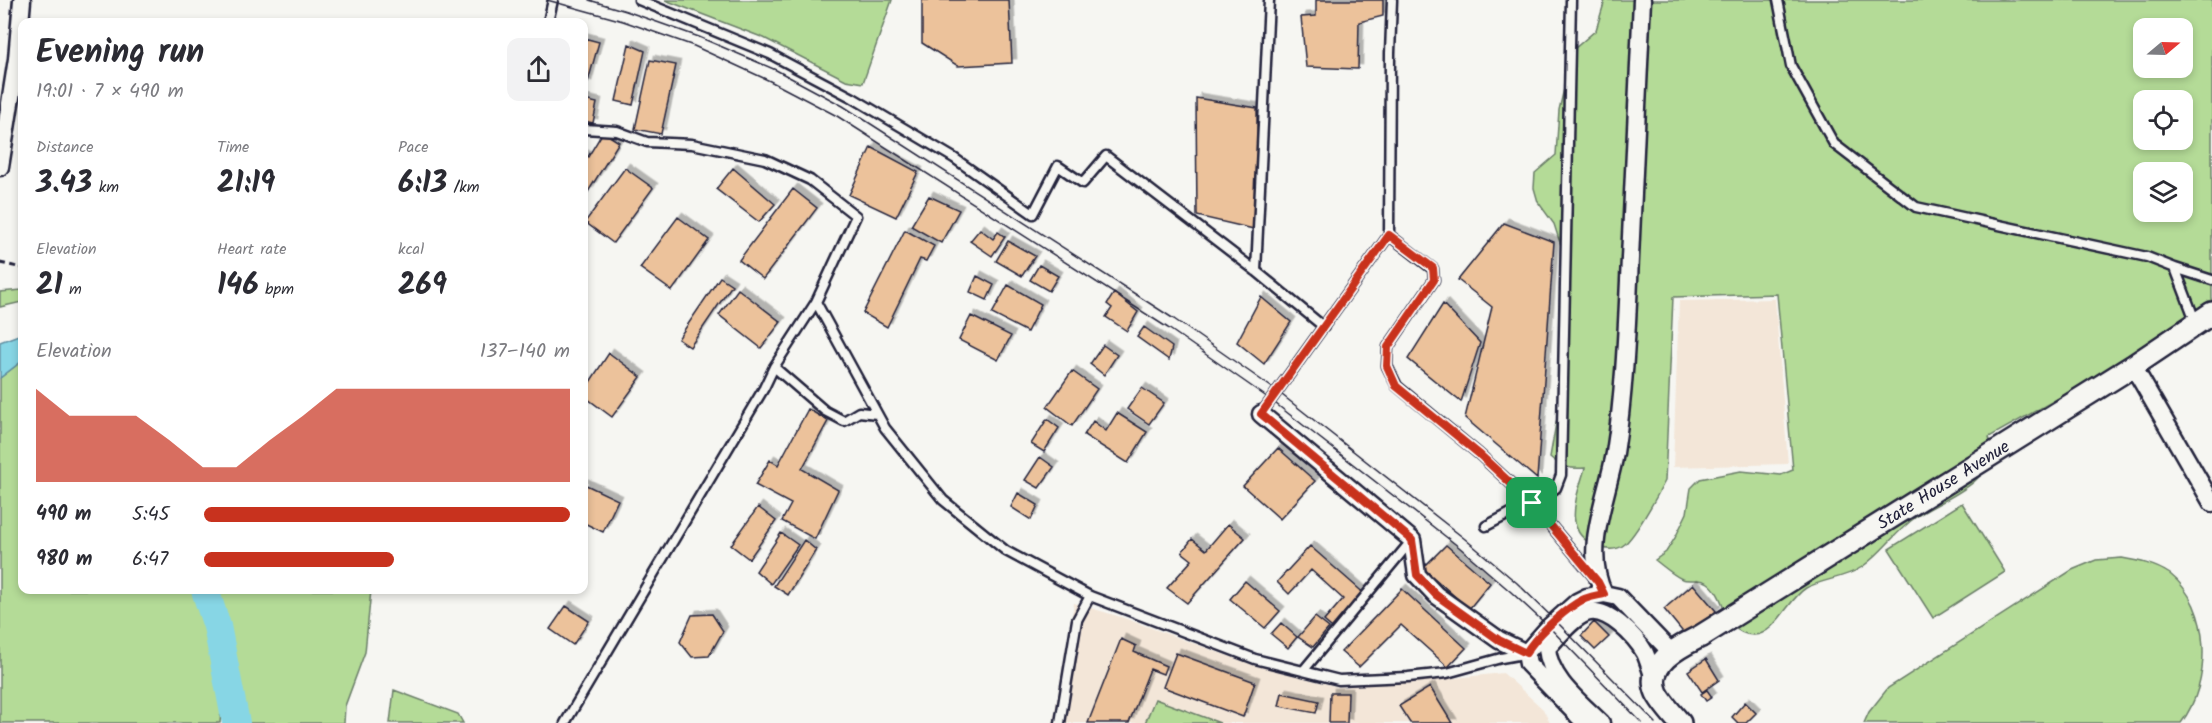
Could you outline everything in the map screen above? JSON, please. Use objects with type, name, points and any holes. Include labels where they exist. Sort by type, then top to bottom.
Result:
[{"type":"street","points":[[20,18],[22,0]]},
{"type":"street","points":[[1601,588],[1594,554],[1614,454],[1624,378],[1642,0]]},
{"type":"street","points":[[0,167],[18,46]]},
{"type":"street","name":"State House Avenue","points":[[1671,652],[1701,636],[2133,366],[2204,318]]},
{"type":"street","points":[[2133,366],[2212,503]]},
{"type":"street","points":[[1261,414],[1412,540],[1417,575],[1436,595],[1499,640],[1526,653]]},
{"type":"street","points":[[1601,588],[1618,597],[1671,652],[1658,666],[1655,680]]},
{"type":"street","points":[[1526,653],[1549,627],[1577,602],[1601,588]]},
{"type":"street","points":[[1601,723],[1568,691],[1552,670],[1547,648],[1574,621],[1594,611],[1608,615],[1624,628],[1644,652],[1655,680],[1656,692],[1680,723]]},
{"type":"street","points":[[1526,653],[1528,664],[1584,723]]},
{"type":"lane","points":[[549,18],[553,0]]},
{"type":"lane","points":[[639,0],[770,54],[853,98],[954,158],[1032,214],[1058,166],[1083,183],[1106,156],[1324,327]]},
{"type":"lane","points":[[1256,272],[1269,0]]},
{"type":"lane","points":[[1261,414],[1389,235],[1392,0]]},
{"type":"lane","points":[[1486,526],[1556,488],[1561,475],[1570,0]]},
{"type":"lane","points":[[1778,0],[1791,66],[1834,144],[1916,207],[2147,257],[2212,280]]},
{"type":"lane","points":[[565,723],[764,388],[774,367],[816,302],[856,216],[810,180],[765,159],[692,144],[647,142],[617,131],[588,129]]},
{"type":"lane","points":[[1389,235],[1433,268],[1434,280],[1388,347],[1387,366],[1396,386],[1479,454],[1532,503],[1601,588]]},
{"type":"lane","points":[[2175,268],[2204,318]]},
{"type":"lane","points":[[816,302],[885,428],[943,500],[1006,551],[1090,596],[1255,659],[1340,680],[1447,673],[1501,657],[1526,653]]},
{"type":"lane","points":[[774,367],[825,411],[844,421],[859,412],[877,414]]},
{"type":"lane","points":[[1303,671],[1412,540]]},
{"type":"lane","points":[[1060,723],[1077,620],[1090,596]]},
{"type":"path","points":[[0,263],[18,267]]},
{"type":"shaded area","points":[[1775,299],[1788,464],[1673,467],[1679,301]]},
{"type":"shaded area","points":[[1074,603],[1121,617],[1253,665],[1339,687],[1503,673],[1543,709],[1550,723],[1053,723]]},
{"type":"green space","points":[[665,0],[892,0],[863,83],[846,80],[764,38]]},
{"type":"green space","points":[[1605,0],[2212,0],[2212,312],[1989,437],[1992,450],[1989,462],[1983,473],[1973,482],[1916,517],[1862,567],[1849,574],[1820,582],[1799,593],[1768,630],[1753,635],[1743,633],[1730,622],[1715,589],[1708,583],[1702,580],[1682,579],[1655,560],[1666,552],[1675,538],[1687,513],[1691,488],[1700,479],[1741,471],[1781,475],[1793,470],[1777,294],[1673,297],[1665,481],[1641,523],[1625,544],[1619,548],[1606,549],[1587,541],[1579,533],[1574,513],[1585,468],[1566,467],[1550,457],[1560,401],[1562,249],[1554,224],[1538,202],[1534,188],[1535,173],[1556,155],[1559,110],[1573,50],[1596,30]]},
{"type":"green space","points":[[18,290],[18,303],[0,307],[0,292]]},
{"type":"green space","points":[[18,364],[18,594],[197,594],[223,683],[220,723],[0,723],[0,378]]},
{"type":"green space","points":[[1962,503],[2005,572],[1933,618],[1889,549]]},
{"type":"green space","points":[[2122,558],[2153,565],[2170,574],[2184,588],[2194,606],[2203,646],[2202,667],[2191,706],[2181,723],[1864,723],[1869,712],[1888,688],[2072,570],[2096,560]]},
{"type":"green space","points":[[215,594],[371,594],[365,652],[345,706],[344,723],[241,723],[217,614]]},
{"type":"green space","points":[[394,690],[458,714],[463,723],[390,723]]},
{"type":"green space","points":[[1155,699],[1220,723],[1145,723]]},
{"type":"water","points":[[18,335],[18,364],[0,378],[0,342]]},
{"type":"water","points":[[197,594],[216,594],[230,678],[223,683]]},
{"type":"building","points":[[922,0],[1009,0],[1012,63],[958,66],[922,43]]},
{"type":"building","points":[[1316,0],[1383,0],[1383,16],[1359,22],[1358,69],[1306,67],[1301,17],[1316,16]]},
{"type":"building","points":[[588,39],[599,42],[588,81]]},
{"type":"building","points":[[629,44],[645,51],[633,105],[616,101]]},
{"type":"building","points":[[650,60],[676,65],[661,134],[635,129]]},
{"type":"building","points":[[1196,98],[1257,108],[1258,230],[1197,216]]},
{"type":"building","points":[[588,101],[597,103],[593,123],[588,122]]},
{"type":"building","points":[[603,132],[619,142],[588,192],[588,157]]},
{"type":"building","points":[[871,147],[918,172],[896,217],[849,195]]},
{"type":"building","points":[[625,168],[653,188],[613,243],[588,224],[588,218]]},
{"type":"building","points":[[733,168],[775,204],[759,222],[716,189]]},
{"type":"building","points":[[793,189],[817,208],[763,279],[739,260]]},
{"type":"building","points":[[929,196],[959,210],[941,243],[911,226]]},
{"type":"building","points":[[678,217],[709,240],[672,291],[640,268]]},
{"type":"building","points":[[1504,223],[1554,242],[1537,479],[1465,418],[1492,307],[1458,280]]},
{"type":"building","points":[[980,229],[993,239],[998,232],[1005,237],[992,256],[970,241]]},
{"type":"building","points":[[905,230],[934,246],[926,261],[920,259],[887,327],[863,313]]},
{"type":"building","points":[[1008,241],[1035,256],[1022,276],[996,261]]},
{"type":"building","points":[[1039,265],[1058,276],[1049,291],[1030,280]]},
{"type":"building","points":[[977,276],[994,285],[987,300],[970,292]]},
{"type":"building","points":[[720,277],[732,285],[690,347],[678,339]]},
{"type":"building","points":[[1008,285],[1041,304],[1027,332],[992,314]]},
{"type":"building","points":[[738,289],[781,322],[761,348],[719,315]]},
{"type":"building","points":[[1114,293],[1138,312],[1127,331],[1106,317],[1112,308],[1107,304]]},
{"type":"building","points":[[1261,297],[1291,322],[1264,364],[1237,342]]},
{"type":"building","points":[[1443,304],[1480,343],[1461,402],[1408,359]]},
{"type":"building","points":[[971,316],[1011,336],[998,360],[959,340]]},
{"type":"building","points":[[1144,327],[1172,347],[1169,360],[1137,337]]},
{"type":"building","points":[[1103,345],[1117,355],[1104,375],[1090,364]]},
{"type":"building","points":[[609,353],[641,377],[612,417],[588,399],[588,385]]},
{"type":"building","points":[[1072,371],[1097,389],[1072,426],[1047,407]]},
{"type":"building","points":[[1142,388],[1164,403],[1149,424],[1127,409]]},
{"type":"building","points":[[808,409],[828,421],[802,469],[838,490],[815,539],[782,521],[791,504],[755,485],[770,460],[778,465]]},
{"type":"building","points":[[1117,413],[1147,432],[1128,463],[1084,435],[1093,421],[1106,431]]},
{"type":"building","points":[[1047,419],[1059,428],[1044,452],[1031,444]]},
{"type":"building","points":[[1278,448],[1315,481],[1280,519],[1243,486]]},
{"type":"building","points":[[1040,457],[1054,467],[1039,488],[1025,480]]},
{"type":"building","points":[[588,486],[618,500],[603,532],[588,525]]},
{"type":"building","points":[[1018,493],[1038,505],[1031,520],[1011,507]]},
{"type":"building","points":[[758,507],[776,521],[749,559],[731,545]]},
{"type":"building","points":[[1228,524],[1245,538],[1187,603],[1167,588],[1192,560],[1182,552],[1192,539],[1206,550]]},
{"type":"building","points":[[781,533],[798,545],[771,584],[756,571]]},
{"type":"building","points":[[804,540],[816,550],[788,595],[774,586]]},
{"type":"building","points":[[1446,545],[1490,583],[1469,609],[1423,568]]},
{"type":"building","points":[[1310,546],[1367,596],[1337,632],[1324,621],[1343,599],[1311,570],[1289,594],[1277,582]]},
{"type":"building","points":[[1245,581],[1280,611],[1265,628],[1230,599]]},
{"type":"building","points":[[1693,584],[1716,611],[1686,636],[1664,609]]},
{"type":"building","points":[[1402,589],[1466,648],[1448,667],[1401,625],[1359,667],[1341,652]]},
{"type":"building","points":[[566,606],[589,621],[573,645],[550,629]]},
{"type":"building","points":[[712,614],[723,631],[709,656],[692,657],[680,642],[692,615]]},
{"type":"building","points":[[1315,617],[1329,628],[1313,647],[1298,637]]},
{"type":"building","points":[[1594,622],[1609,637],[1595,650],[1581,636]]},
{"type":"building","points":[[1281,623],[1297,637],[1288,648],[1271,634]]},
{"type":"building","points":[[1121,639],[1136,646],[1134,652],[1166,666],[1163,674],[1150,669],[1129,723],[1088,723]]},
{"type":"building","points":[[1176,653],[1255,682],[1243,717],[1163,687]]},
{"type":"building","points":[[1706,659],[1719,680],[1702,692],[1688,671]]},
{"type":"building","points":[[1430,687],[1452,723],[1410,723],[1399,706]]},
{"type":"building","points":[[1707,690],[1712,697],[1706,701],[1701,694]]},
{"type":"building","points":[[1282,693],[1319,701],[1316,713],[1279,706]]},
{"type":"building","points":[[1330,693],[1348,693],[1347,723],[1329,723]]},
{"type":"building","points":[[1745,702],[1756,713],[1746,723],[1738,723],[1732,717]]},
{"type":"waterway","points":[[206,594],[217,626],[236,723]]},
{"type":"tram line","points":[[547,0],[623,21],[694,46],[770,81],[837,116],[1168,328],[1271,400],[1459,547],[1549,627],[1642,723]]},
{"type":"tram line","points":[[589,0],[699,37],[776,70],[843,106],[1174,319],[1277,391],[1465,539],[1517,583],[1656,723]]},
{"type":"route","points":[[1389,235],[1433,268],[1434,280],[1388,347],[1387,366],[1396,386],[1479,454],[1532,503],[1598,582],[1604,594],[1587,597],[1577,602],[1549,627],[1526,653],[1499,640],[1436,595],[1417,575],[1412,540],[1261,414],[1389,235]]}]
